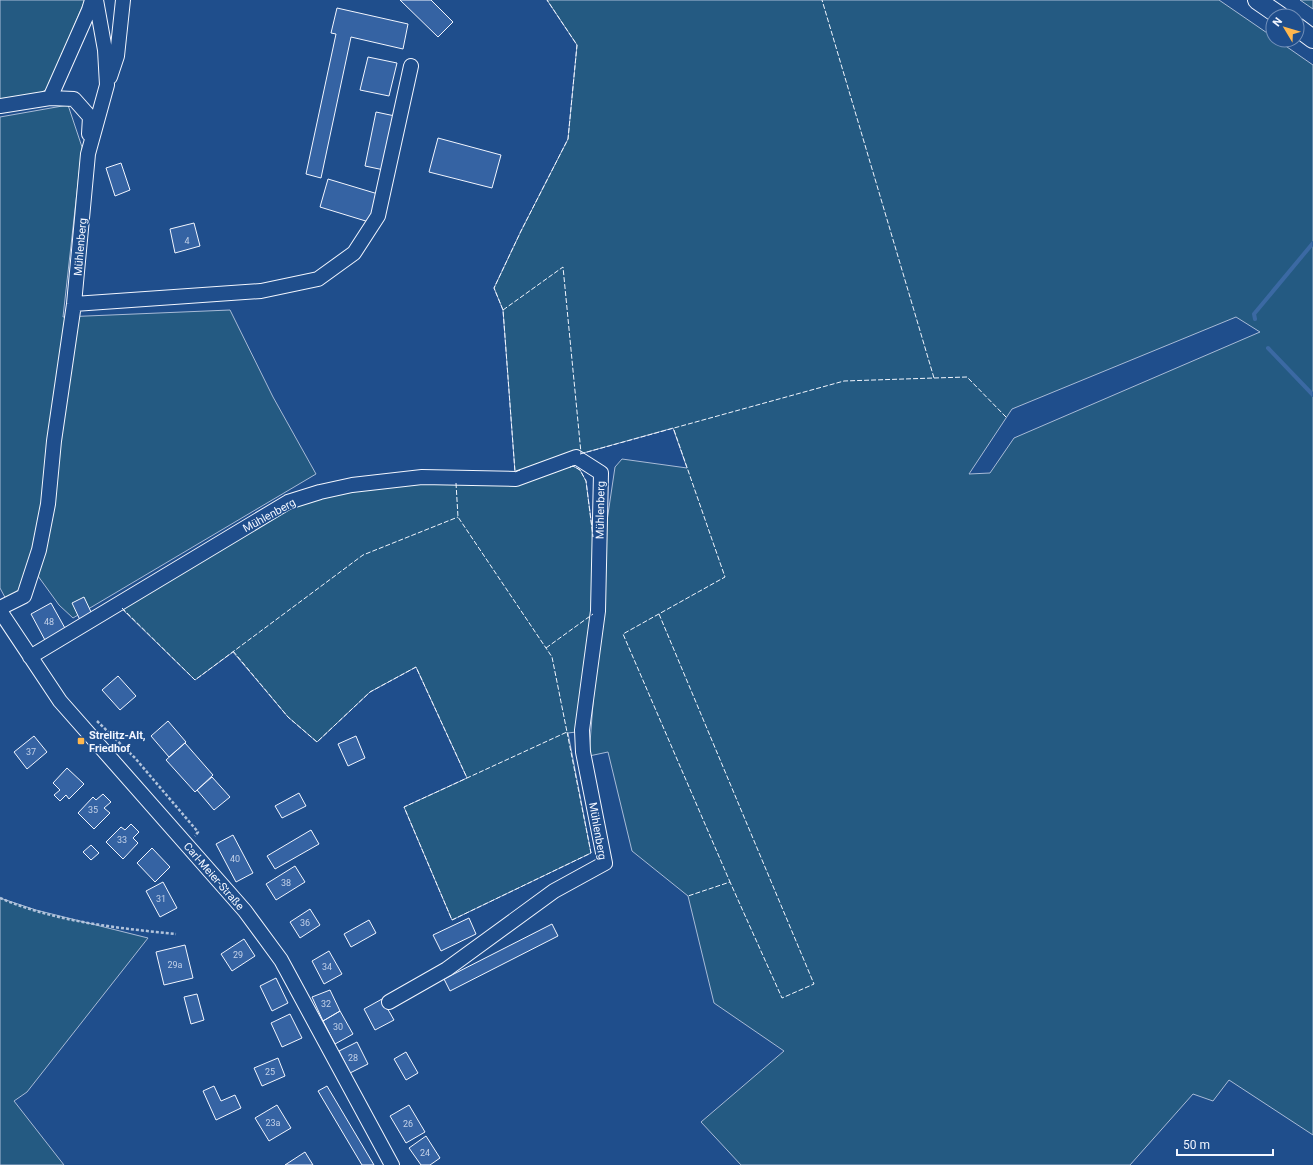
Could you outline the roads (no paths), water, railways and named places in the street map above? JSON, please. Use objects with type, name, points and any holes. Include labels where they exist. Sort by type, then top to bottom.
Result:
[{"type":"main road","points":[[1257,0],[1268,8]]},
{"type":"street","points":[[50,98],[92,0]]},
{"type":"street","name":"Mühlenberg","points":[[96,0],[105,50],[106,91]]},
{"type":"street","name":"Mühlenberg","points":[[88,154],[117,56],[123,0]]},
{"type":"street","points":[[74,304],[261,292],[318,279],[354,253],[378,216],[411,66]]},
{"type":"street","points":[[0,106],[50,98],[90,101],[106,91]]},
{"type":"street","name":"Mühlenberg","points":[[0,608],[24,596],[39,550],[48,504],[54,441],[74,304],[88,154],[90,117],[74,99]]},
{"type":"street","name":"Mühlenberg","points":[[30,657],[288,502],[352,485],[422,477],[516,479],[576,457],[601,473],[598,611],[582,730],[583,752],[605,863],[554,891],[446,969],[389,1002]]},
{"type":"street","name":"Carl-Meier-Straße","points":[[0,611],[60,701],[245,911],[281,960],[392,1165]]},
{"type":"waterway","points":[[1255,319],[1254,314],[1313,243]]},
{"type":"waterway","points":[[1268,348],[1313,395]]},
{"type":"place","name":"Strelitz-Alt, Friedhof","points":[[81,741]]}]
